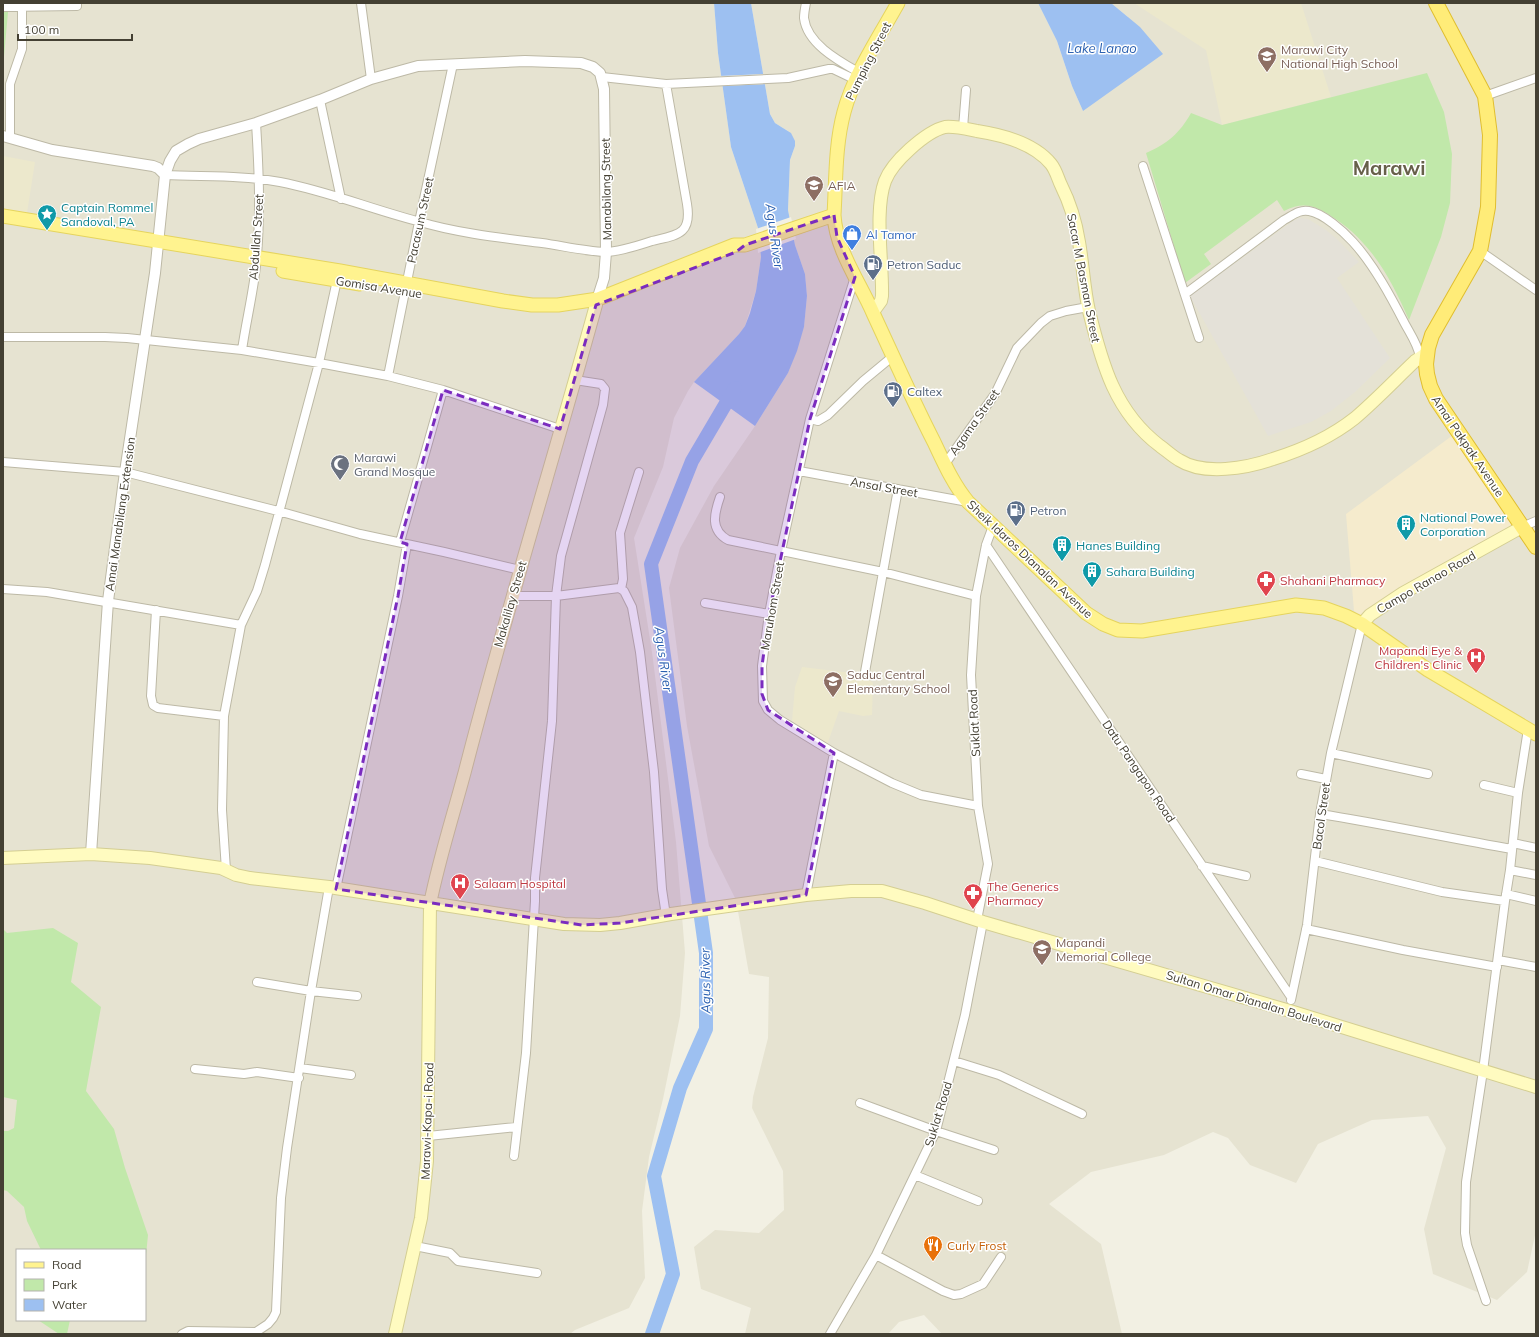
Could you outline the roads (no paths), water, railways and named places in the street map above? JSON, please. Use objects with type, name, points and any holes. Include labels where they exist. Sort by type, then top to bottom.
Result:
[{"type":"highway","name":"Amai Pakpak Avenue","points":[[1436,3],[1485,96],[1490,135],[1488,156],[1488,207],[1480,251],[1432,335],[1423,355],[1432,393],[1536,548]]},
{"type":"main road","name":"Pumping Street","points":[[834,215],[841,125],[848,97],[898,3]]},
{"type":"main road","name":"Sacar M Basman Street","points":[[873,312],[881,301],[882,296],[880,259],[881,197],[888,175],[903,155],[921,139],[946,127],[963,128],[989,132],[1020,142],[1038,152],[1051,164],[1068,199],[1079,241],[1088,307],[1100,356],[1119,400],[1147,436],[1180,461],[1204,469],[1230,468],[1262,463],[1310,446],[1354,418],[1423,355]]},
{"type":"main road","name":"Gomisa Avenue","points":[[3,216],[158,246],[406,286],[503,307],[559,311],[597,302],[736,252],[748,244],[834,215]]},
{"type":"main road","name":"Sheik Idaros Dianalan Avenue","points":[[834,215],[837,237],[855,277],[873,312],[892,357],[957,487],[968,502],[1086,613],[1103,624],[1118,630],[1142,631],[1296,605],[1324,608],[1362,624],[1428,670],[1532,731]]},
{"type":"main road","name":"Gomisa Avenue","points":[[3,225],[158,246]]},
{"type":"main road","name":"Gomisa Avenue","points":[[256,263],[337,280],[406,286]]},
{"type":"main road","name":"Makalilay Street","points":[[430,904],[438,865],[512,596],[597,302]]},
{"type":"main road","name":"Campo Ranao Road","points":[[1362,624],[1370,615],[1403,593],[1522,527]]},
{"type":"main road","name":"Sultan Omar Dianalan Boulevard","points":[[3,858],[91,854],[150,858],[226,870],[241,876],[332,888],[564,924],[600,925],[620,923],[668,911],[737,905],[806,895],[851,891],[882,891],[1290,1011],[1536,1087]]},
{"type":"main road","name":"Marawi-Kapa-i Road","points":[[395,1334],[421,1218],[425,1190],[428,1136],[430,904]]},
{"type":"street","points":[[361,3],[371,79]]},
{"type":"street","points":[[806,3],[804,17],[806,28],[812,39],[858,76]]},
{"type":"street","points":[[3,7],[77,4]]},
{"type":"street","points":[[22,7],[22,49],[10,84],[6,136],[52,150],[153,166],[158,168],[165,175],[259,179],[292,185],[419,222],[507,238],[606,252],[667,237],[684,230],[688,224],[689,215],[666,84]]},
{"type":"street","name":"Amai Manabilang Extension","points":[[91,854],[108,601],[158,246],[165,175],[170,160],[176,152],[199,139],[256,123],[320,100],[371,79],[418,66],[524,61],[574,62],[588,64],[594,67],[601,75]]},
{"type":"street","name":"Pacasum Street","points":[[388,376],[453,64]]},
{"type":"street","points":[[601,75],[666,84],[788,78],[829,69],[858,76]]},
{"type":"street","name":"Manabilang Street","points":[[597,302],[604,278],[606,252],[604,89],[601,75]]},
{"type":"street","points":[[1485,96],[1536,78]]},
{"type":"street","points":[[963,128],[966,90]]},
{"type":"street","points":[[320,100],[342,199]]},
{"type":"street","name":"Abdullah Street","points":[[242,350],[256,263],[259,179],[256,123]]},
{"type":"street","points":[[1143,166],[1199,338]]},
{"type":"street","points":[[1184,294],[1284,220],[1299,211],[1310,211],[1323,217],[1340,230],[1361,252],[1393,301],[1423,355]]},
{"type":"street","points":[[1480,251],[1536,290]]},
{"type":"street","name":"Maruhom Street","points":[[855,277],[810,419],[769,614],[762,666],[762,694],[766,706],[780,720],[834,753],[892,783],[921,795],[978,806]]},
{"type":"street","points":[[226,870],[222,810],[224,716],[241,625],[257,592],[319,363],[337,280]]},
{"type":"street","name":"Agama Street","points":[[945,464],[995,394],[1017,348],[1041,323],[1050,316],[1088,307]]},
{"type":"street","points":[[3,337],[105,337],[242,350],[388,376],[443,390],[560,429]]},
{"type":"street","points":[[810,419],[818,421],[828,415],[863,381],[892,357]]},
{"type":"street","points":[[514,1156],[516,1127],[522,1093],[526,1053],[535,878],[552,721],[556,596],[561,556],[599,422],[604,392],[604,387],[601,384],[575,380]]},
{"type":"street","points":[[182,1334],[188,1331],[256,1332],[263,1328],[273,1318],[277,1305],[281,1198],[287,1148],[299,1078],[311,991],[332,888],[398,596],[404,543],[443,390]]},
{"type":"street","points":[[3,462],[125,472],[360,534],[520,570]]},
{"type":"street","name":"Ansal Street","points":[[799,471],[968,502]]},
{"type":"street","points":[[621,589],[623,579],[620,533],[639,472]]},
{"type":"street","points":[[865,672],[898,489]]},
{"type":"street","points":[[720,497],[715,524],[721,536],[728,540],[883,572],[976,596]]},
{"type":"street","name":"Campo Ranao Road","points":[[1522,527],[1536,521]]},
{"type":"street","name":"Suklat Road","points":[[830,1334],[876,1255],[936,1131],[965,1015],[988,864],[978,806],[971,675],[976,596],[986,545],[993,526]]},
{"type":"street","name":"Datu Pangapon Road","points":[[986,545],[1291,998]]},
{"type":"street","points":[[512,596],[556,596],[619,588],[624,591],[632,607],[640,652],[654,772],[662,889],[668,911]]},
{"type":"street","points":[[3,589],[47,592],[108,601],[241,625]]},
{"type":"street","points":[[705,603],[769,614]]},
{"type":"street","points":[[156,610],[150,696],[153,705],[158,708],[224,716]]},
{"type":"street","name":"Bacol Street","points":[[1290,1011],[1291,998],[1306,929],[1320,814],[1326,779],[1362,624]]},
{"type":"street","points":[[1486,1301],[1467,1245],[1464,1214],[1466,1182],[1498,964],[1518,793],[1532,731]]},
{"type":"street","points":[[806,895],[834,753]]},
{"type":"street","points":[[1331,753],[1428,774]]},
{"type":"street","points":[[1301,774],[1326,779]]},
{"type":"street","points":[[1484,785],[1518,793]]},
{"type":"street","points":[[1320,814],[1386,824],[1454,839],[1536,848]]},
{"type":"street","points":[[1315,861],[1436,890],[1536,901]]},
{"type":"street","points":[[1202,866],[1246,876]]},
{"type":"street","points":[[1510,870],[1536,875]]},
{"type":"street","points":[[1306,929],[1403,950],[1536,968]]},
{"type":"street","points":[[257,982],[311,991],[357,996]]},
{"type":"street","points":[[954,1061],[999,1075],[1082,1114]]},
{"type":"street","points":[[194,1068],[244,1074],[257,1072],[299,1078]]},
{"type":"street","points":[[300,1068],[351,1075]]},
{"type":"street","points":[[860,1103],[936,1131],[994,1150]]},
{"type":"street","points":[[428,1136],[516,1127]]},
{"type":"street","points":[[915,1175],[978,1201]]},
{"type":"street","points":[[415,1246],[450,1253],[458,1261],[537,1273]]},
{"type":"street","points":[[876,1255],[943,1291],[954,1295],[983,1284],[1001,1257]]},
{"type":"water","points":[[714,3],[751,3],[770,114],[775,123],[791,133],[795,141],[795,146],[790,160],[788,210],[795,245],[805,274],[807,296],[804,327],[797,351],[788,373],[755,426],[694,382],[745,326],[756,291],[761,257],[758,228],[731,147],[718,53]]},
{"type":"water","name":"Lake Lanao","points":[[1038,3],[1111,3],[1140,27],[1163,54],[1083,111],[1072,86],[1057,41]]},
{"type":"waterway","name":"Agus River","points":[[652,1334],[673,1274],[654,1176],[680,1088],[706,1029],[706,953],[651,564],[692,461],[735,388]]},
{"type":"place","name":"Marawi City National High School","points":[[1267,73]]},
{"type":"place","name":"AFIA","points":[[814,202]]},
{"type":"place","name":"Captain Rommel Sandoval, PA","points":[[47,231]]},
{"type":"place","name":"Al Tamor","points":[[852,251]]},
{"type":"place","name":"Petron Saduc","points":[[873,281]]},
{"type":"place","name":"Caltex","points":[[893,408]]},
{"type":"place","name":"Marawi Grand Mosque","points":[[340,481]]},
{"type":"place","name":"Petron","points":[[1016,527]]},
{"type":"place","name":"National Power Corporation","points":[[1406,541]]},
{"type":"place","name":"Hanes Building","points":[[1062,562]]},
{"type":"place","name":"Sahara Building","points":[[1092,588]]},
{"type":"place","name":"Shahani Pharmacy","points":[[1266,597]]},
{"type":"place","name":"Mapandi Eye & Children's Clinic","points":[[1476,674]]},
{"type":"place","name":"Saduc Central Elementary School","points":[[833,698]]},
{"type":"place","name":"Salaam Hospital","points":[[460,900]]},
{"type":"place","name":"The Generics Pharmacy","points":[[973,910]]},
{"type":"place","name":"Mapandi Memorial College","points":[[1042,966]]},
{"type":"place","name":"Curly Frost","points":[[933,1262]]},
{"type":"district","name":"Marawi","points":[[1389,167]]}]
